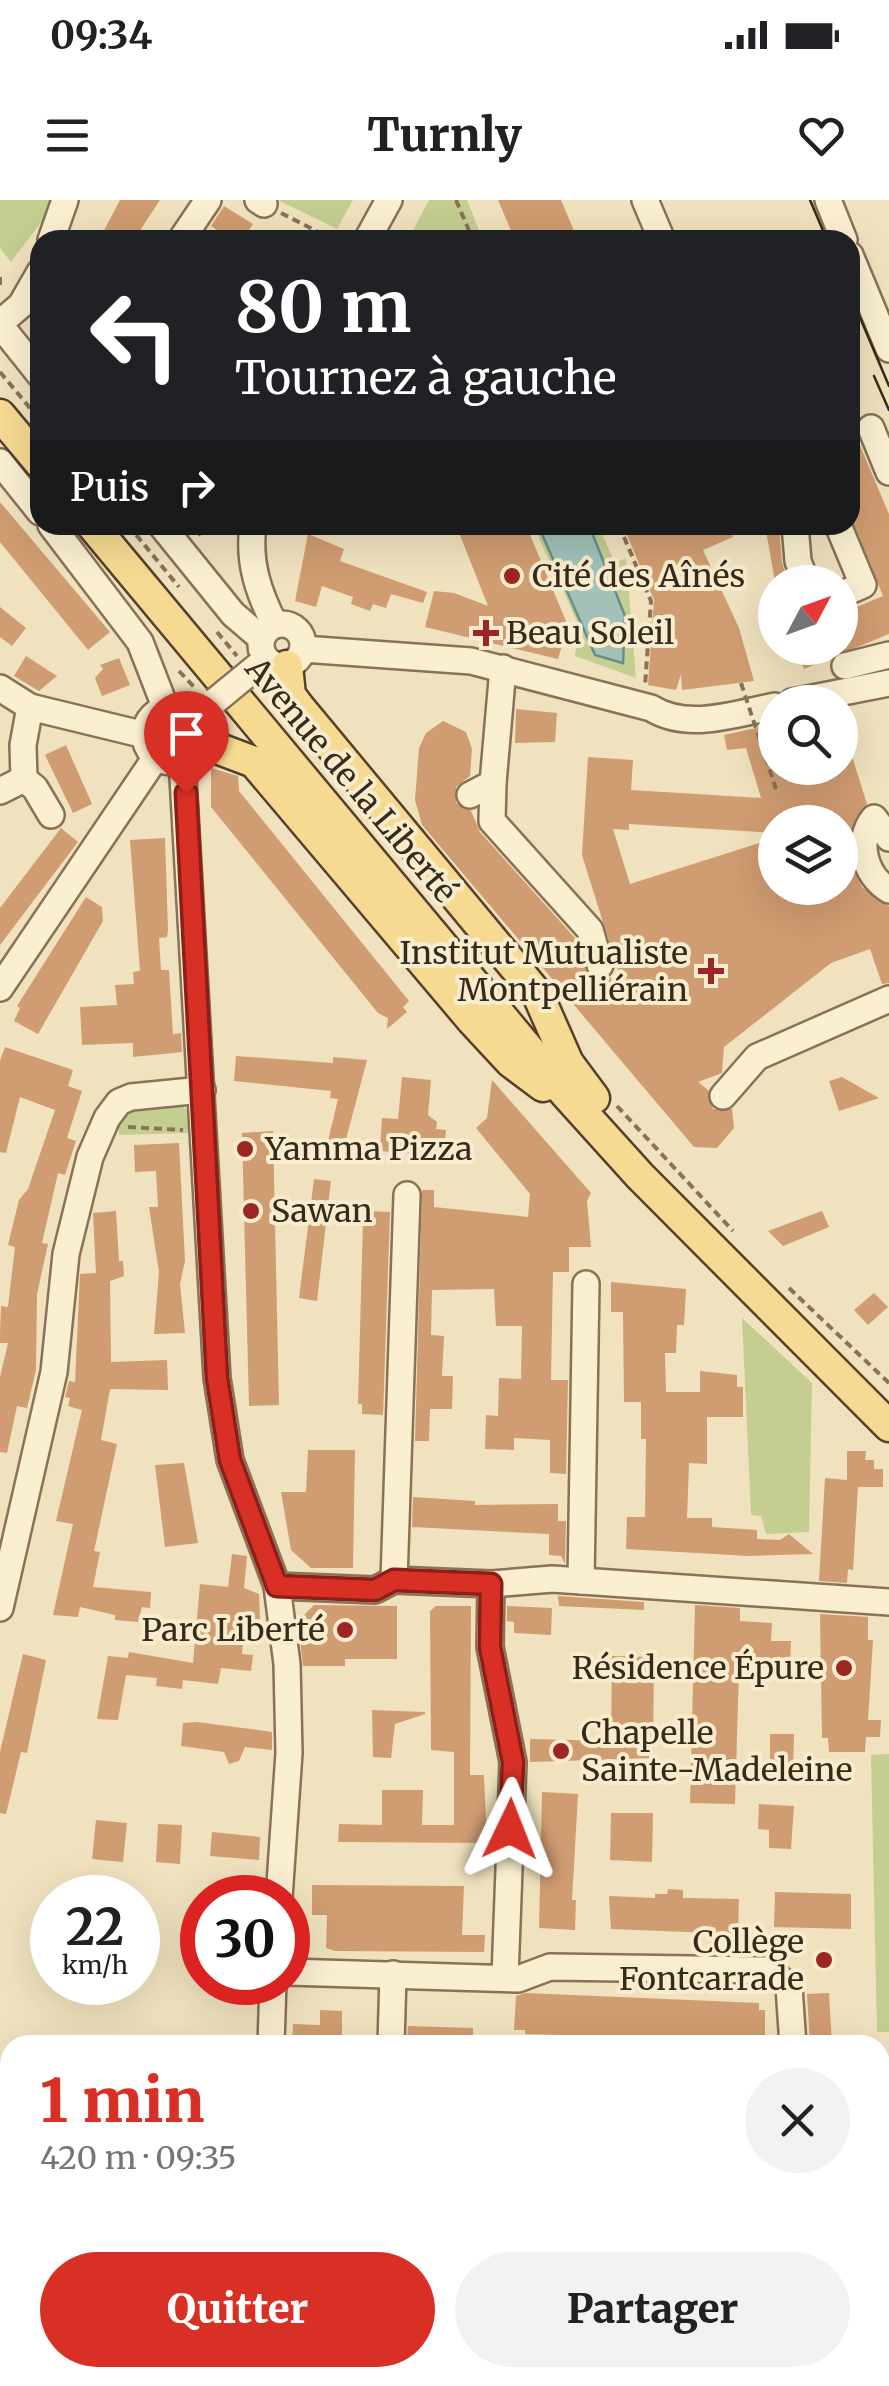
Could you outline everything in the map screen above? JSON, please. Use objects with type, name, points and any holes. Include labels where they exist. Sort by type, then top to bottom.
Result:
[{"type":"main road","points":[[0,415],[30,451]]},
{"type":"main road","name":"Avenue de la Liberté","points":[[100,535],[564,1093],[648,1184],[889,1426]]},
{"type":"main road","points":[[275,651],[290,695],[299,707],[538,994],[568,1064],[624,1133],[648,1184]]},
{"type":"main road","points":[[175,742],[254,762],[511,1062],[536,1083],[564,1093]]},
{"type":"main road","points":[[846,1384],[889,1412]]},
{"type":"street","points":[[55,230],[66,200]]},
{"type":"street","points":[[187,230],[208,200]]},
{"type":"street","points":[[372,230],[389,200]]},
{"type":"street","points":[[645,200],[658,230]]},
{"type":"street","points":[[828,200],[840,230]]},
{"type":"street","points":[[860,279],[888,346]]},
{"type":"street","points":[[30,289],[21,305],[0,324],[30,362]]},
{"type":"street","points":[[871,428],[889,472]]},
{"type":"street","points":[[0,462],[30,500]]},
{"type":"street","points":[[58,535],[140,642],[166,709],[151,718],[175,742],[202,1090],[217,1378],[230,1460],[277,1586],[287,1664],[289,1753],[281,1875]]},
{"type":"street","points":[[169,535],[233,614],[275,651]]},
{"type":"street","points":[[253,535],[252,566],[275,651]]},
{"type":"street","points":[[796,535],[799,565]]},
{"type":"street","points":[[842,535],[855,565]]},
{"type":"street","points":[[0,988],[175,742],[215,701],[275,651],[472,652],[503,668],[643,706],[676,719],[705,719],[758,709]]},
{"type":"street","points":[[818,685],[844,668],[889,655]]},
{"type":"street","points":[[503,668],[481,789],[492,821],[590,930],[600,965]]},
{"type":"street","points":[[844,668],[889,683]]},
{"type":"street","points":[[0,688],[30,707],[78,722],[175,742]]},
{"type":"street","points":[[30,707],[23,745],[24,779],[35,788],[51,816]]},
{"type":"street","points":[[0,791],[24,779]]},
{"type":"street","points":[[889,838],[874,818],[864,838],[864,853],[878,884],[889,890]]},
{"type":"street","points":[[723,1096],[757,1056],[889,998]]},
{"type":"street","points":[[0,1608],[54,1372],[66,1254],[77,1196],[90,1157],[107,1118],[119,1102],[131,1097],[202,1090]]},
{"type":"street","points":[[394,1580],[408,1196]]},
{"type":"street","points":[[581,1581],[586,1284]]},
{"type":"street","points":[[277,1586],[375,1590],[394,1580],[491,1584],[552,1579],[889,1602]]},
{"type":"street","points":[[491,1584],[490,1647],[513,1762],[505,1977]]},
{"type":"street","points":[[310,1972],[518,1979],[550,1967],[770,1970],[789,1987],[792,2035]]},
{"type":"street","points":[[391,2035],[393,1974]]},
{"type":"street","points":[[271,2035],[272,2005]]},
{"type":"path","points":[[456,200],[469,230]]},
{"type":"path","points":[[261,202],[315,230]]},
{"type":"path","points":[[0,277],[0,286]]},
{"type":"path","points":[[0,372],[30,408]]},
{"type":"path","points":[[623,535],[651,601],[643,706]]},
{"type":"path","points":[[741,683],[776,789]]},
{"type":"path","points":[[619,1108],[733,1231]]},
{"type":"path","points":[[119,1128],[185,1131]]},
{"type":"path","points":[[784,1283],[889,1383]]},
{"type":"green space","points":[[0,200],[52,200],[49,212],[35,230],[30,230],[30,237],[11,262],[0,248]]},
{"type":"green space","points":[[278,200],[353,200],[337,229]]},
{"type":"green space","points":[[429,200],[467,200],[479,230],[413,230]]},
{"type":"green space","points":[[538,535],[602,535],[615,563],[626,558],[636,678],[575,656],[579,626]]},
{"type":"green space","points":[[182,1105],[188,1112],[188,1133],[119,1135],[118,1120],[133,1107]]},
{"type":"green space","points":[[742,1318],[812,1383],[809,1532],[766,1534],[761,1516],[751,1515]]},
{"type":"green space","points":[[889,1754],[889,2032],[877,2032],[871,1755]]},
{"type":"water","points":[[542,535],[593,535],[625,616],[623,663],[595,655]]},
{"type":"building","points":[[120,200],[160,200],[140,230],[104,230]]},
{"type":"building","points":[[498,200],[561,200],[574,230],[511,230]]},
{"type":"building","points":[[224,206],[253,224],[249,230],[217,230],[211,226]]},
{"type":"building","points":[[860,446],[889,514],[889,634],[858,647],[858,606],[883,596],[858,535]]},
{"type":"building","points":[[0,502],[110,632],[88,650],[0,542]]},
{"type":"building","points":[[308,535],[344,549],[340,561],[427,592],[423,603],[391,594],[386,608],[373,604],[370,611],[351,604],[353,597],[322,586],[316,607],[295,601]]},
{"type":"building","name":"Cité des Aînés","points":[[460,535],[530,535],[568,626],[558,659],[425,627],[434,591],[454,593],[488,606]]},
{"type":"building","points":[[627,535],[732,535],[703,550],[739,628],[754,681],[682,690],[681,674],[676,690],[648,685],[654,600]]},
{"type":"building","points":[[767,535],[780,535],[782,563],[772,565]]},
{"type":"building","points":[[0,607],[26,628],[12,646],[0,637]]},
{"type":"building","points":[[26,656],[57,676],[39,691],[14,676]]},
{"type":"building","points":[[119,658],[130,685],[102,696],[95,678],[103,669],[100,665]]},
{"type":"building","points":[[516,709],[557,713],[555,742],[515,743]]},
{"type":"building","points":[[443,721],[466,732],[472,749],[470,776],[456,787],[456,803],[471,811],[480,832],[575,938],[588,976],[597,981],[610,977],[626,996],[582,855],[588,757],[633,760],[631,790],[761,798],[746,748],[727,750],[724,735],[758,728],[758,785],[858,785],[858,775],[867,804],[858,819],[858,805],[758,805],[758,832],[629,824],[629,830],[613,829],[630,884],[758,843],[758,905],[858,905],[858,878],[862,887],[889,906],[889,983],[882,984],[870,949],[831,963],[724,1047],[722,1073],[698,1082],[708,1090],[713,1109],[732,1109],[734,1128],[717,1148],[694,1147],[422,825],[415,800],[419,748],[426,733]]},
{"type":"building","points":[[66,745],[92,804],[73,813],[45,755]]},
{"type":"building","points":[[211,768],[238,776],[239,791],[409,1001],[403,1007],[407,1012],[387,1029],[388,1018],[378,1013],[211,807]]},
{"type":"building","points":[[61,828],[78,842],[0,945],[0,908]]},
{"type":"building","points":[[165,838],[168,930],[167,937],[159,938],[161,970],[169,970],[173,1034],[181,1033],[182,1052],[133,1057],[133,1043],[82,1045],[80,1007],[117,1005],[115,985],[134,984],[133,972],[140,971],[130,840]]},
{"type":"building","points":[[86,897],[102,907],[103,921],[38,1034],[14,1021],[20,1008],[17,1006]]},
{"type":"building","points":[[5,1047],[73,1070],[68,1086],[82,1091],[67,1138],[76,1141],[65,1175],[58,1173],[42,1243],[48,1244],[37,1294],[36,1370],[27,1408],[17,1406],[7,1453],[0,1452],[0,1377],[8,1343],[0,1343],[0,1334],[1,1306],[8,1307],[15,1247],[8,1245],[19,1200],[28,1189],[55,1110],[20,1097],[6,1153],[0,1152],[0,1061]]},
{"type":"building","points":[[236,1056],[333,1063],[333,1057],[367,1060],[345,1143],[328,1141],[338,1099],[330,1098],[331,1091],[234,1081]]},
{"type":"building","points":[[402,1077],[431,1080],[428,1115],[437,1122],[436,1129],[446,1130],[443,1156],[380,1151],[382,1118],[398,1119]]},
{"type":"building","points":[[842,1077],[879,1098],[839,1111],[829,1081]]},
{"type":"building","points":[[492,1080],[591,1193],[587,1201],[591,1247],[569,1247],[569,1272],[553,1272],[551,1380],[568,1380],[566,1474],[550,1473],[550,1440],[514,1438],[514,1450],[485,1449],[486,1415],[498,1416],[499,1378],[521,1379],[522,1326],[496,1326],[494,1289],[432,1290],[431,1335],[444,1336],[442,1376],[453,1376],[452,1409],[430,1409],[429,1441],[415,1441],[422,1190],[434,1190],[434,1207],[528,1217],[530,1194],[476,1128],[487,1118]]},
{"type":"building","points":[[273,1131],[279,1405],[249,1406],[242,1133]]},
{"type":"building","points":[[179,1143],[185,1261],[180,1284],[185,1333],[154,1334],[159,1272],[149,1207],[158,1207],[156,1171],[135,1172],[134,1145]]},
{"type":"building","points":[[314,1179],[331,1181],[317,1301],[299,1298]]},
{"type":"building","points":[[116,1211],[119,1261],[123,1261],[124,1276],[110,1281],[111,1362],[167,1360],[168,1390],[110,1389],[101,1440],[117,1444],[94,1551],[100,1552],[93,1587],[151,1592],[150,1608],[142,1607],[138,1622],[115,1620],[115,1615],[80,1607],[78,1617],[53,1615],[73,1524],[56,1521],[82,1410],[68,1406],[70,1398],[65,1397],[69,1381],[75,1382],[80,1274],[96,1273],[93,1213]]},
{"type":"building","points":[[367,1211],[390,1212],[383,1415],[362,1414],[362,1404],[358,1404],[363,1220]]},
{"type":"building","points":[[822,1211],[829,1227],[783,1246],[768,1231]]},
{"type":"building","points":[[611,1282],[686,1289],[684,1325],[677,1325],[676,1353],[665,1353],[666,1392],[700,1392],[700,1371],[737,1375],[737,1387],[743,1387],[743,1417],[707,1417],[707,1464],[689,1463],[687,1518],[712,1518],[712,1527],[757,1530],[757,1539],[780,1540],[789,1534],[813,1554],[749,1556],[626,1549],[627,1517],[645,1517],[646,1439],[641,1439],[641,1402],[624,1402],[623,1312],[611,1312]]},
{"type":"building","points":[[874,1293],[888,1307],[868,1325],[854,1310]]},
{"type":"building","points":[[308,1450],[355,1450],[353,1568],[311,1568],[291,1550],[281,1492],[306,1492]]},
{"type":"building","points":[[847,1451],[866,1451],[865,1460],[874,1460],[874,1469],[883,1469],[883,1487],[858,1487],[853,1570],[848,1569],[847,1583],[819,1581],[825,1478],[847,1480]]},
{"type":"building","points":[[184,1463],[198,1543],[165,1547],[155,1465]]},
{"type":"building","points":[[413,1497],[475,1501],[475,1505],[558,1504],[558,1521],[566,1521],[565,1564],[561,1556],[549,1555],[549,1534],[412,1527]]},
{"type":"building","points":[[232,1554],[247,1556],[244,1588],[259,1594],[260,1621],[245,1620],[242,1654],[253,1655],[251,1671],[221,1668],[218,1684],[183,1680],[182,1689],[156,1686],[157,1678],[126,1675],[118,1720],[97,1719],[108,1656],[128,1658],[129,1652],[193,1663],[200,1584],[228,1587]]},
{"type":"building","points":[[558,1596],[644,1602],[644,1610],[559,1606]]},
{"type":"building","name":"Parc Liberté","points":[[314,1605],[397,1606],[397,1659],[345,1659],[345,1666],[303,1666],[298,1621]]},
{"type":"building","points":[[695,1605],[740,1608],[740,1621],[772,1623],[771,1641],[791,1641],[790,1667],[739,1669],[735,1804],[690,1803]]},
{"type":"building","points":[[436,1606],[471,1606],[470,1775],[484,1775],[487,1843],[338,1842],[339,1824],[382,1825],[382,1790],[423,1790],[422,1825],[454,1825],[454,1752],[431,1750],[430,1611]]},
{"type":"building","points":[[507,1606],[552,1608],[551,1635],[514,1633],[514,1622],[507,1621]]},
{"type":"building","name":"Résidence Épure","points":[[820,1614],[868,1617],[868,1640],[873,1640],[868,1720],[881,1720],[880,1737],[866,1737],[865,1752],[829,1752],[828,1738],[822,1738]]},
{"type":"building","points":[[23,1654],[46,1660],[27,1753],[21,1752],[6,1814],[0,1813],[0,1752]]},
{"type":"building","points":[[612,1656],[654,1657],[653,1758],[530,1762],[530,1739],[611,1741]]},
{"type":"building","points":[[372,1710],[425,1714],[395,1724],[391,1758],[373,1757]]},
{"type":"building","points":[[183,1723],[272,1732],[272,1750],[245,1747],[239,1761],[229,1764],[224,1752],[181,1746]]},
{"type":"building","points":[[770,1734],[794,1734],[793,1770],[770,1770]]},
{"type":"building","points":[[542,1792],[578,1794],[572,1900],[576,1900],[575,1930],[539,1928]]},
{"type":"building","points":[[759,1804],[794,1806],[791,1849],[769,1848],[769,1830],[758,1829]]},
{"type":"building","points":[[611,1813],[653,1813],[652,1862],[610,1860]]},
{"type":"building","points":[[96,1820],[127,1823],[123,1862],[92,1859]]},
{"type":"building","points":[[158,1824],[182,1825],[180,1864],[156,1862]]},
{"type":"building","points":[[212,1832],[260,1837],[259,1860],[210,1856]]},
{"type":"building","points":[[312,1885],[464,1886],[462,1935],[485,1935],[484,1952],[326,1948],[327,1915],[312,1915]]},
{"type":"building","points":[[668,1889],[683,1890],[683,1898],[739,1899],[738,1934],[611,1929],[609,1896],[655,1898],[655,1894],[667,1894]]},
{"type":"building","points":[[775,1892],[851,1894],[851,1929],[774,1927]]},
{"type":"building","points":[[526,1993],[759,2003],[759,2010],[765,2010],[765,2035],[525,2034],[525,2030],[514,2030],[516,1996]]},
{"type":"building","points":[[829,1993],[831,2035],[809,2035],[807,1994]]},
{"type":"building","points":[[320,2010],[342,2011],[342,2035],[292,2035],[293,2024],[320,2025]]},
{"type":"building","points":[[408,2026],[473,2028],[473,2035],[408,2035]]},
{"type":"tram line","points":[[810,200],[823,230]]},
{"type":"tram line","points":[[860,318],[889,386]]},
{"type":"tram line","points":[[874,376],[889,410]]},
{"type":"place","name":"Cité des Aînés","points":[[512,576]]},
{"type":"place","name":"Beau Soleil","points":[[486,633]]},
{"type":"place","name":"Institut Mutualiste Montpelliérain","points":[[711,971]]},
{"type":"place","name":"Yamma Pizza","points":[[245,1149]]},
{"type":"place","name":"Sawan","points":[[251,1211]]},
{"type":"place","name":"Parc Liberté","points":[[345,1630]]},
{"type":"place","name":"Résidence Épure","points":[[844,1668]]},
{"type":"place","name":"Chapelle Sainte-Madeleine","points":[[561,1751]]},
{"type":"place","name":"Collège Fontcarrade","points":[[824,1960]]},
{"type":"route","points":[[186,793],[217,1378],[230,1460],[277,1586],[375,1590],[394,1580],[491,1584],[490,1647],[513,1762],[510,1829]]}]
